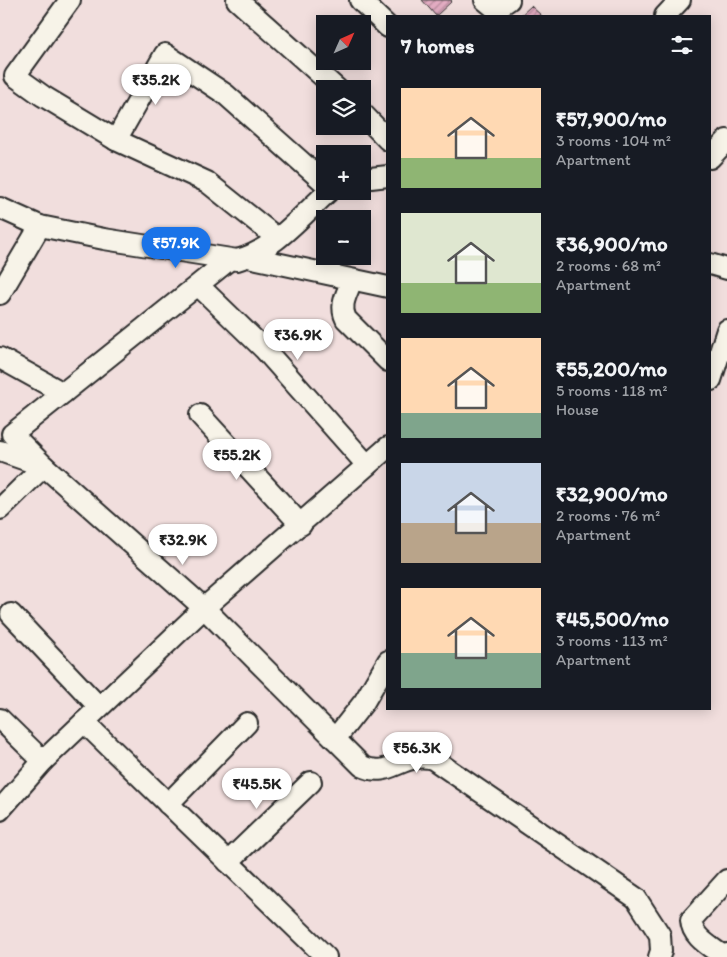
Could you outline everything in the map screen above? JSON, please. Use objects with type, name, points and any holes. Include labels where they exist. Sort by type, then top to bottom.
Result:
[{"type":"street","points":[[70,0],[15,76],[43,96],[116,140],[207,182],[277,238]]},
{"type":"street","points":[[237,0],[327,80]]},
{"type":"street","points":[[360,0],[386,25]]},
{"type":"street","points":[[484,0],[496,8],[509,0]]},
{"type":"street","points":[[666,15],[680,0]]},
{"type":"street","points":[[116,140],[165,54],[226,94],[316,175]]},
{"type":"street","points":[[371,122],[386,138]]},
{"type":"street","points":[[711,157],[727,140]]},
{"type":"street","points":[[371,177],[386,176]]},
{"type":"street","points":[[320,200],[277,238],[238,258],[199,286],[12,434],[44,466],[204,608],[362,766],[372,771],[383,770],[412,757],[422,756],[433,759],[636,898],[660,935],[661,951],[659,957]]},
{"type":"street","points":[[0,208],[40,226],[104,239],[238,258],[386,287]]},
{"type":"street","points":[[0,294],[40,226]]},
{"type":"street","points":[[711,264],[727,269]]},
{"type":"street","points":[[352,280],[342,306],[342,312],[346,319],[386,359]]},
{"type":"street","points":[[199,286],[265,350],[367,465]]},
{"type":"street","points":[[711,380],[727,330]]},
{"type":"street","points":[[0,358],[63,393]]},
{"type":"street","points":[[200,415],[301,525]]},
{"type":"street","points":[[0,810],[43,761],[204,608],[386,449]]},
{"type":"street","points":[[0,451],[44,466]]},
{"type":"street","points":[[0,509],[44,466]]},
{"type":"street","points":[[11,614],[100,707]]},
{"type":"street","points":[[335,739],[364,702],[386,664]]},
{"type":"street","points":[[0,719],[43,761]]},
{"type":"street","points":[[84,722],[326,957]]},
{"type":"street","points":[[168,804],[247,723]]},
{"type":"street","points":[[228,862],[311,782]]},
{"type":"street","points":[[727,880],[691,920],[692,928],[697,936],[724,957],[727,954]]},
{"type":"building","points":[[422,0],[452,1],[437,15]]},
{"type":"building","points":[[531,6],[541,15],[521,15]]}]
